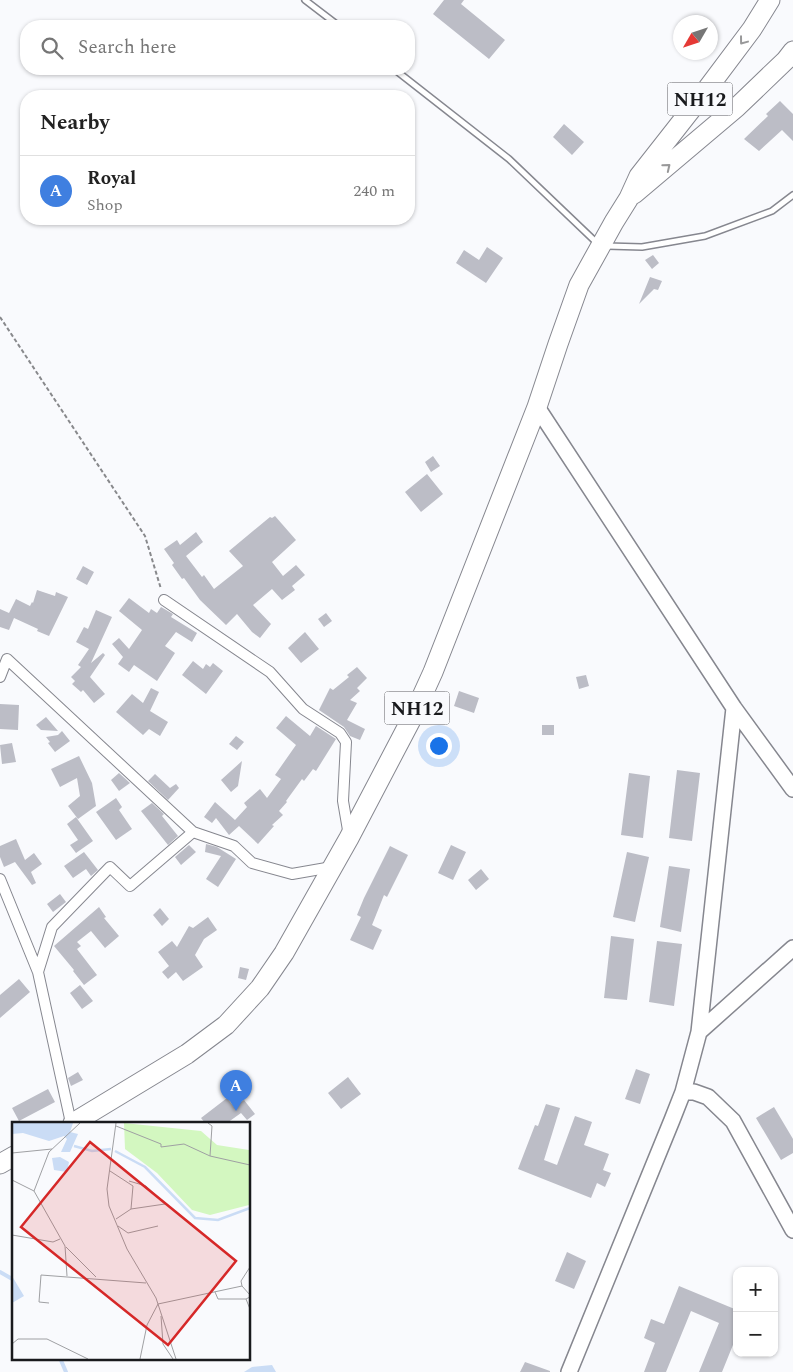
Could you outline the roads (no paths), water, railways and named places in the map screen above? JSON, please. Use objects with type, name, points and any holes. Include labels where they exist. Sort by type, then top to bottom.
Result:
[{"type":"highway","name":"NH12","points":[[74,1122],[187,1054],[226,1025],[274,970],[349,838],[413,716],[433,672],[537,407],[579,285],[600,246],[630,198],[639,176],[752,30],[770,0]]},
{"type":"highway","name":"NH12","points":[[630,198],[737,107],[793,51]]},
{"type":"highway","points":[[0,1164],[12,1157]]},
{"type":"street","points":[[537,407],[734,708],[793,790]]},
{"type":"street","points":[[164,600],[270,672],[304,709],[340,733],[346,742],[343,801],[349,838]]},
{"type":"street","points":[[0,677],[7,659],[193,832],[234,846],[252,863],[292,874],[332,867]]},
{"type":"street","points":[[569,1372],[683,1092],[700,1032],[734,708]]},
{"type":"street","points":[[38,972],[52,927],[110,867],[130,886],[193,832]]},
{"type":"street","points":[[0,879],[38,972],[72,1122]]},
{"type":"street","points":[[700,1032],[793,948]]},
{"type":"street","points":[[683,1092],[694,1092],[708,1097],[733,1121],[793,1230]]},
{"type":"lane","points":[[305,0],[331,20]]},
{"type":"lane","points":[[402,75],[510,159],[600,246],[642,246],[705,236],[772,211],[793,195]]},
{"type":"water","points":[[272,1365],[276,1372],[244,1372],[252,1367]]},
{"type":"waterway","points":[[0,1272],[12,1279]]},
{"type":"waterway","points":[[61,1360],[66,1372]]},
{"type":"place","name":"Royal","points":[[236,1111]]}]
